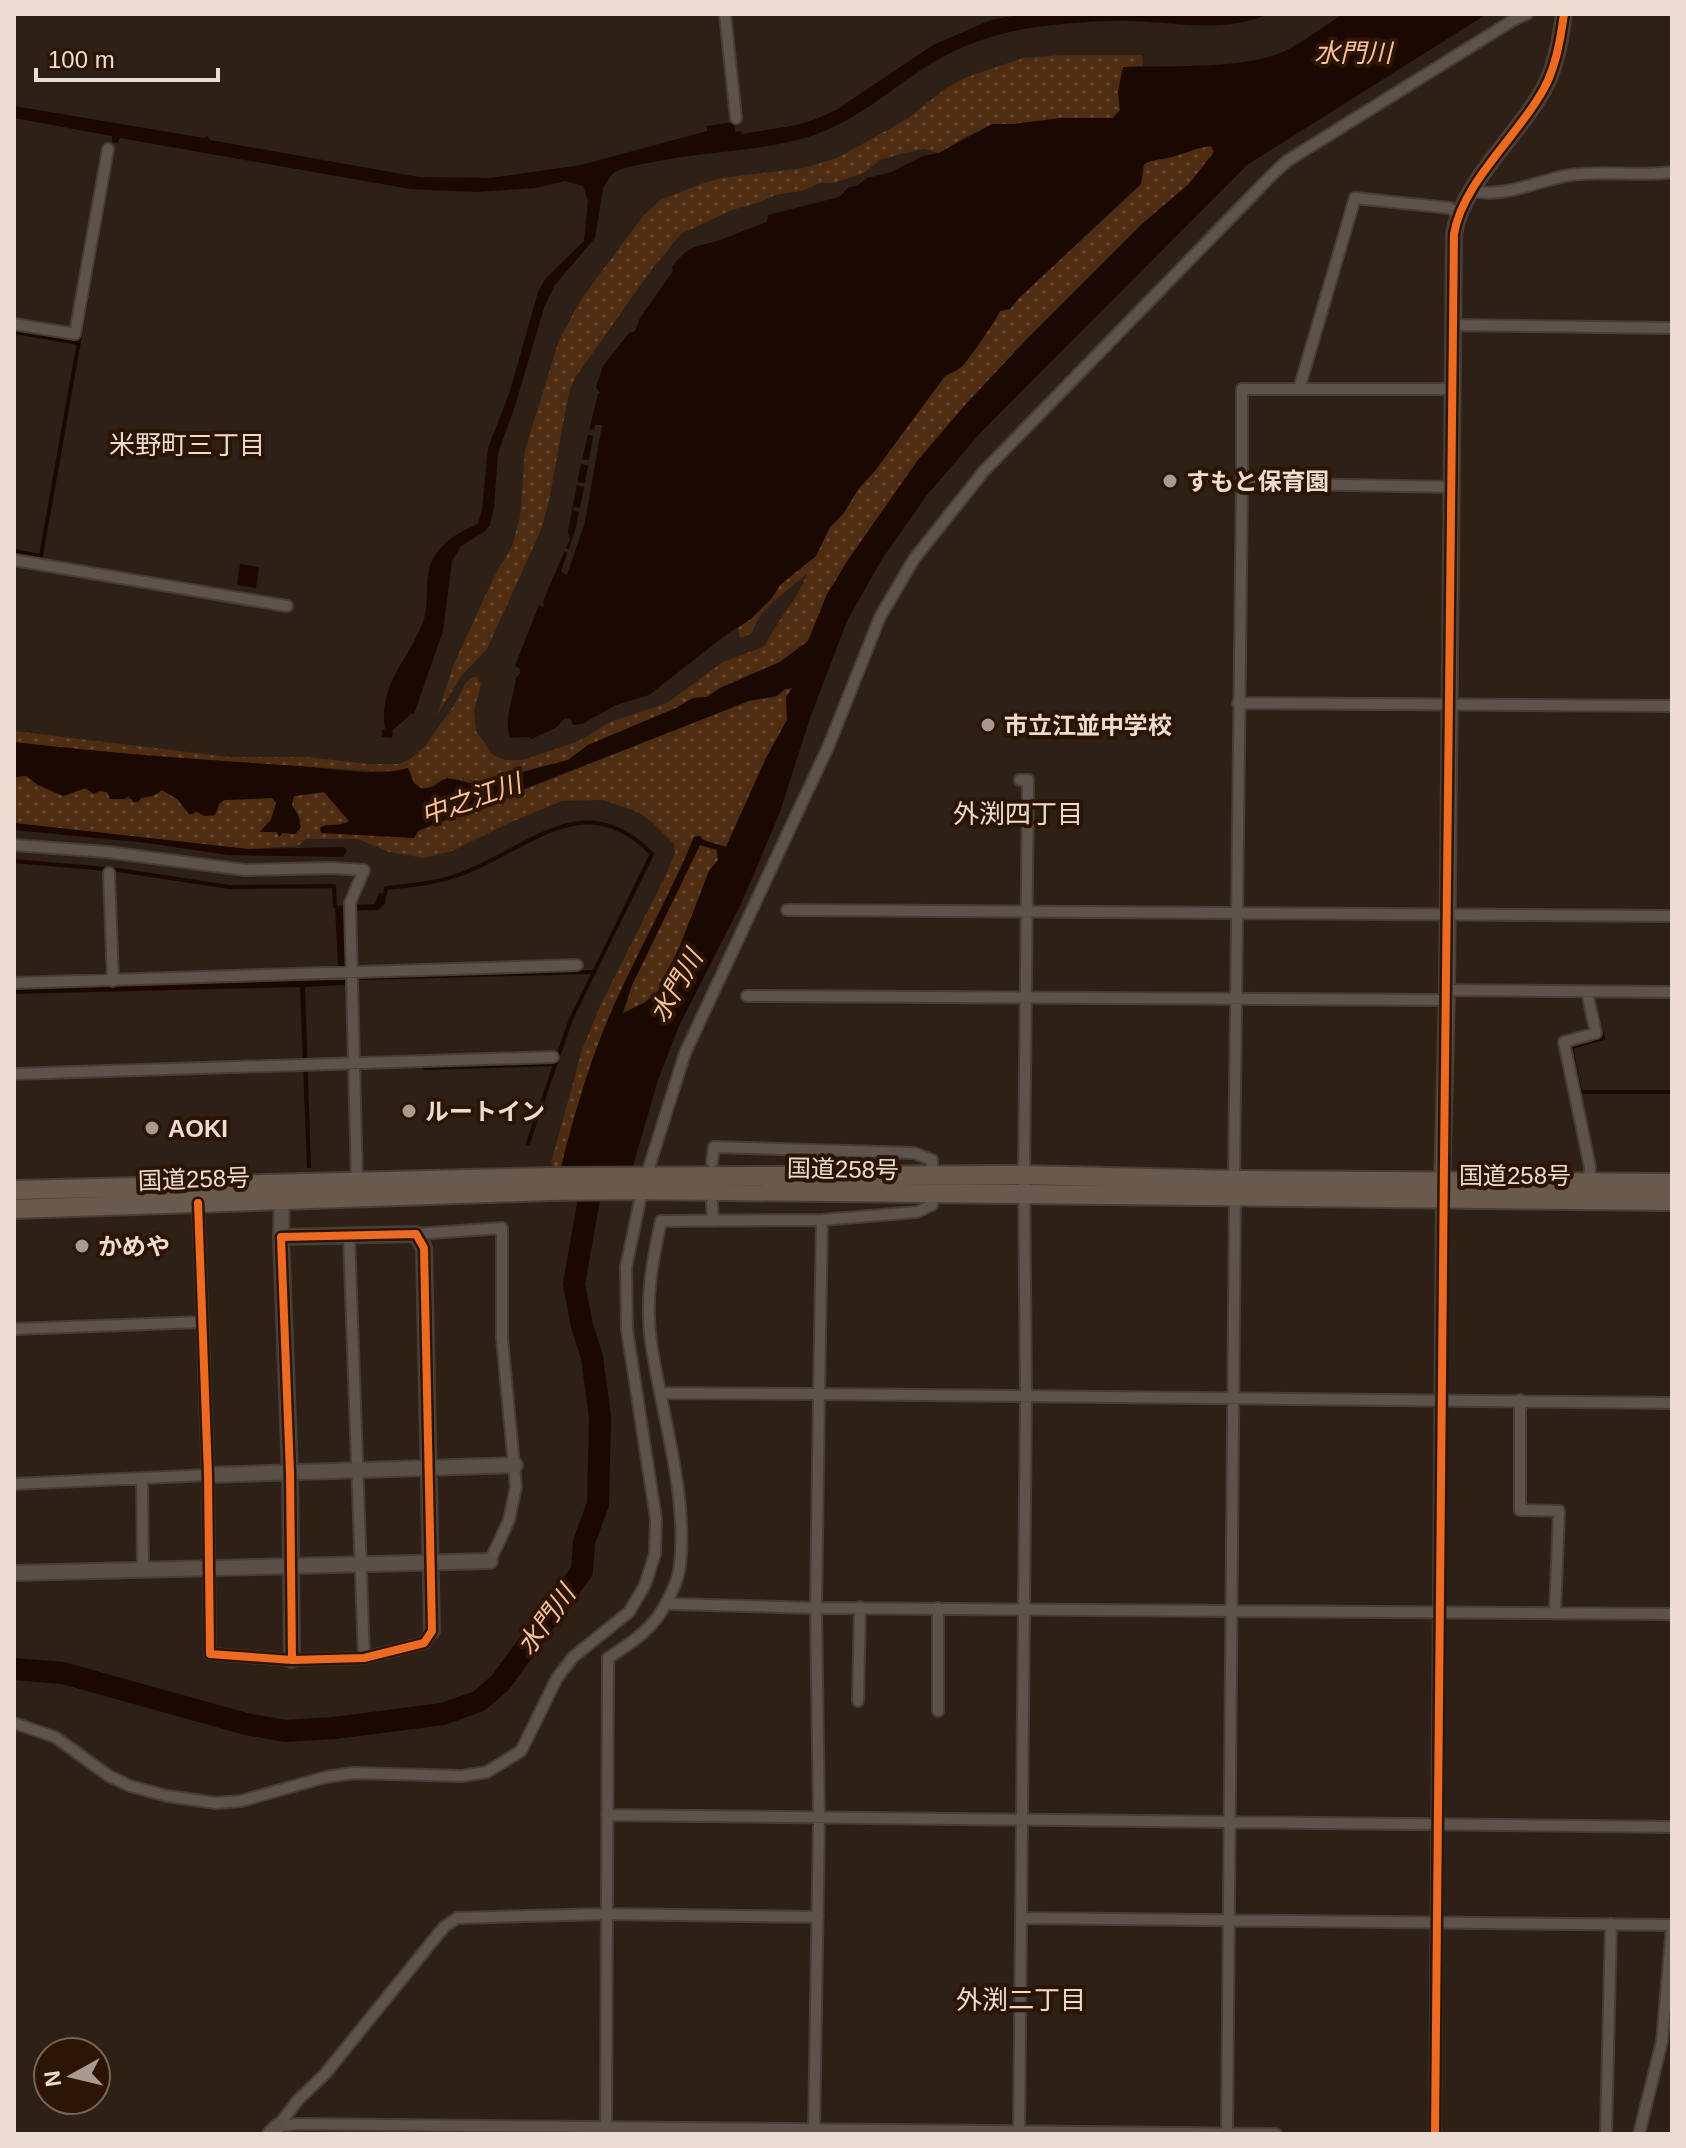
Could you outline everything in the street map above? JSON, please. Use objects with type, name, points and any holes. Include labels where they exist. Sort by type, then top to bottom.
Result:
[{"type":"highway","name":"国道258号","points":[[14,1209],[198,1203],[357,1182],[932,1184],[1024,1175],[1234,1188]]},
{"type":"highway","name":"国道258号","points":[[932,1184],[1024,1194],[1234,1188],[1442,1189],[1672,1183]]},
{"type":"highway","name":"国道258号","points":[[14,1190],[282,1192],[550,1184]]},
{"type":"highway","name":"国道258号","points":[[1442,1189],[1672,1201]]},
{"type":"street","points":[[725,14],[736,118]]},
{"type":"street","points":[[14,1723],[55,1737],[109,1776],[130,1786],[167,1796],[216,1803],[241,1801],[326,1777],[354,1773],[462,1776],[487,1772],[521,1751],[557,1678],[573,1657],[629,1612],[645,1585],[655,1554],[656,1519],[627,1330],[626,1267],[640,1184],[685,1053],[829,745],[880,617],[914,559],[955,505],[1047,404],[1287,161],[1527,14]]},
{"type":"street","points":[[1435,2134],[1442,1189],[1447,995],[1454,234],[1457,213],[1541,95],[1556,59],[1564,14]]},
{"type":"street","points":[[14,324],[75,334],[108,149]]},
{"type":"street","points":[[1471,191],[1499,194],[1571,175],[1672,172]]},
{"type":"street","points":[[1299,389],[1355,198],[1450,208],[1457,213]]},
{"type":"street","points":[[1453,325],[1672,328]]},
{"type":"street","points":[[1227,2134],[1242,389],[1453,389]]},
{"type":"street","points":[[1242,483],[1452,487]]},
{"type":"street","points":[[14,560],[287,606]]},
{"type":"street","points":[[1238,703],[1672,706]]},
{"type":"street","points":[[1019,2133],[1028,780],[1020,780]]},
{"type":"street","points":[[14,845],[107,852],[245,870],[364,870],[350,903],[357,1182]]},
{"type":"street","points":[[109,873],[113,981]]},
{"type":"street","points":[[787,910],[1672,916]]},
{"type":"street","points":[[14,983],[577,965]]},
{"type":"street","points":[[1587,992],[1596,1033],[1564,1042],[1590,1167],[1589,1183]]},
{"type":"street","points":[[747,996],[1236,998],[1672,992]]},
{"type":"street","points":[[14,1074],[553,1057]]},
{"type":"street","points":[[606,2131],[608,1658],[639,1637],[657,1618],[679,1569],[681,1538],[679,1502],[651,1340],[648,1298],[661,1221],[822,1220],[917,1212],[932,1205],[932,1160],[914,1153],[714,1147],[712,1162]]},
{"type":"street","points":[[282,1192],[292,1660]]},
{"type":"street","points":[[198,1203],[208,1475],[210,1654],[292,1660],[364,1658],[424,1643],[432,1631],[424,1248],[416,1234]]},
{"type":"street","points":[[712,1203],[713,1221]]},
{"type":"street","points":[[814,2132],[819,1819],[816,1608],[822,1220]]},
{"type":"street","points":[[14,1573],[490,1561],[509,1520],[516,1487],[502,1338],[502,1228],[416,1234],[281,1237]]},
{"type":"street","points":[[349,1236],[364,1658]]},
{"type":"street","points":[[14,1329],[202,1322]]},
{"type":"street","points":[[661,1393],[1442,1398],[1672,1403]]},
{"type":"street","points":[[1520,1400],[1520,1510],[1559,1511],[1555,1613]]},
{"type":"street","points":[[14,1484],[515,1465]]},
{"type":"street","points":[[142,1478],[143,1570]]},
{"type":"street","points":[[667,1601],[672,1604],[816,1608],[1672,1614]]},
{"type":"street","points":[[858,1701],[860,1607]]},
{"type":"street","points":[[938,1608],[938,1711]]},
{"type":"street","points":[[607,1815],[1672,1827]]},
{"type":"street","points":[[274,2130],[298,2100],[325,2074],[444,1927],[457,1918],[605,1914],[818,1917]]},
{"type":"street","points":[[1021,1918],[1672,1926],[1662,2041],[1639,2134]]},
{"type":"street","points":[[1606,2134],[1611,1924]]},
{"type":"street","points":[[274,2130],[1276,2134]]},
{"type":"shaded area","points":[[1142,55],[1143,66],[1123,68],[1118,92],[1120,111],[1113,118],[1061,118],[998,124],[965,137],[939,153],[924,149],[880,160],[864,173],[834,183],[820,183],[802,191],[775,195],[732,210],[681,234],[652,269],[575,378],[569,392],[541,530],[487,649],[463,674],[437,715],[453,666],[494,577],[512,546],[520,517],[525,450],[559,340],[582,298],[643,216],[660,200],[721,178],[804,168],[837,158],[907,119],[946,88],[967,77],[1023,58]]},
{"type":"shaded area","points":[[1211,146],[1214,152],[1189,184],[1143,223],[1024,342],[918,460],[848,560],[808,641],[780,662],[720,688],[707,697],[693,698],[588,745],[569,760],[496,779],[469,783],[443,779],[427,789],[417,787],[407,776],[398,772],[107,753],[14,742],[14,731],[230,757],[307,757],[399,764],[424,747],[453,707],[466,682],[477,677],[481,684],[474,711],[476,731],[493,755],[505,760],[523,760],[579,741],[610,722],[667,703],[723,662],[765,646],[807,574],[759,617],[751,634],[740,638],[738,628],[772,598],[780,585],[815,556],[830,527],[843,514],[859,488],[945,376],[966,362],[1000,310],[1010,309],[1141,184],[1142,168],[1147,161]]},
{"type":"shaded area","points":[[793,688],[787,720],[766,758],[726,847],[703,840],[700,836],[694,837],[605,1031],[576,1111],[561,1166],[554,1167],[551,1163],[582,1050],[600,1006],[675,853],[674,844],[638,812],[603,800],[562,801],[452,851],[424,858],[389,852],[358,839],[306,839],[298,846],[248,849],[14,823],[14,777],[26,775],[36,784],[50,788],[80,788],[94,794],[107,792],[111,799],[137,798],[162,790],[177,799],[189,814],[196,811],[205,816],[216,813],[219,804],[225,800],[273,798],[276,803],[271,820],[260,831],[282,833],[295,831],[301,820],[292,807],[294,796],[324,792],[349,821],[320,828],[417,832],[749,701],[777,696],[785,689]]},
{"type":"shaded area","points":[[700,845],[717,850],[718,860],[709,871],[680,946],[658,991],[644,1003],[623,1013],[632,985]]},
{"type":"water","points":[[1024,14],[1269,14],[1218,25],[1106,21],[1008,32],[948,54],[845,121],[808,137],[770,146],[672,158],[612,174],[603,188],[595,238],[554,286],[544,308],[498,453],[490,525],[461,546],[452,561],[443,631],[414,714],[393,730],[392,738],[382,737],[386,697],[424,619],[431,564],[448,541],[478,524],[488,448],[510,391],[538,292],[546,278],[584,241],[588,201],[583,186],[565,181],[536,188],[476,192],[410,189],[120,138],[118,143],[112,142],[112,136],[14,118],[14,106],[204,138],[207,136],[210,140],[419,177],[490,178],[581,165],[707,131],[707,126],[734,122],[735,132],[741,131],[742,134],[797,125],[836,110],[933,45],[991,20]]},
{"type":"water","name":"中之江川","points":[[1343,14],[1487,14],[1247,165],[982,431],[927,495],[882,559],[847,621],[810,718],[780,812],[741,904],[679,1026],[658,1080],[628,1183],[557,1184],[589,1069],[615,1003],[694,837],[700,836],[703,840],[726,847],[766,758],[787,720],[786,697],[792,688],[785,689],[777,696],[749,701],[419,830],[414,838],[321,833],[323,826],[349,821],[324,792],[294,796],[292,805],[301,828],[295,834],[282,833],[279,837],[277,832],[260,832],[271,820],[276,803],[272,798],[224,800],[215,815],[204,816],[196,811],[189,814],[177,799],[162,790],[138,802],[133,802],[129,796],[110,799],[107,792],[94,794],[86,788],[63,796],[26,776],[14,777],[14,742],[353,772],[408,768],[414,783],[422,789],[433,787],[447,778],[469,783],[568,760],[588,745],[693,698],[707,697],[720,688],[780,662],[808,641],[827,594],[918,460],[1024,342],[1143,223],[1189,184],[1214,152],[1211,146],[1205,147],[1144,164],[1141,184],[1010,309],[1000,311],[966,362],[945,376],[859,488],[843,514],[830,527],[816,556],[780,585],[751,619],[649,695],[616,705],[582,724],[573,725],[571,720],[565,718],[556,728],[531,739],[510,738],[508,716],[516,678],[520,673],[515,666],[539,605],[544,607],[543,601],[570,539],[568,531],[580,468],[600,393],[596,387],[603,366],[629,333],[635,331],[640,318],[673,271],[672,267],[684,253],[767,222],[768,215],[839,197],[849,187],[857,186],[867,178],[889,173],[923,156],[939,153],[992,124],[1061,118],[1113,118],[1120,110],[1118,92],[1123,67],[1228,64],[1268,57],[1292,47]],"holes":[[[700,845],[717,850],[718,860],[709,871],[680,946],[658,991],[644,1003],[623,1013],[632,985]]]},
{"type":"water","points":[[240,564],[259,567],[256,588],[237,585]]},
{"type":"water","points":[[14,823],[248,849],[344,847],[347,851],[343,857],[228,855],[147,843],[14,830]]},
{"type":"water","points":[[379,893],[386,894],[385,904],[378,910],[345,911],[345,985],[305,987],[311,1168],[307,1168],[300,987],[14,994],[14,989],[336,980],[335,906],[375,904]]},
{"type":"pier","points":[[595,425],[602,425],[585,522],[567,575],[561,572],[567,553],[564,551],[569,549],[576,527],[579,512],[573,510],[574,507],[580,508],[584,487],[576,485],[577,482],[585,483],[588,466],[579,463],[580,459],[589,460],[593,436],[586,434],[587,429],[594,430]]},
{"type":"waterway","points":[[14,551],[41,556],[110,166]]},
{"type":"waterway","points":[[14,332],[78,343]]},
{"type":"waterway","points":[[385,894],[386,888],[464,873],[535,837],[581,823],[604,824],[627,834],[652,854],[571,1019],[528,1143]]},
{"type":"waterway","points":[[14,861],[118,870],[229,887],[334,886],[335,906]]},
{"type":"waterway","points":[[359,978],[592,972]]},
{"type":"waterway","points":[[1595,1007],[1603,1038],[1571,1047],[1580,1092],[1672,1092]]},
{"type":"waterway","points":[[425,1068],[554,1064]]},
{"type":"waterway","name":"水門川","points":[[14,1669],[63,1673],[246,1724],[285,1731],[443,1714],[479,1701],[500,1683],[582,1571],[584,1542],[598,1504],[600,1417],[592,1357],[574,1284],[594,1170]]},
{"type":"cycle path","points":[[1435,2134],[1454,234],[1459,216],[1478,180],[1545,88],[1556,57],[1564,14]]},
{"type":"cycle path","points":[[198,1203],[208,1475],[210,1654],[292,1660],[364,1658],[424,1643],[432,1631],[424,1248],[416,1234],[281,1237],[290,1473],[292,1660]]},
{"type":"place","name":"すもと保育園","points":[[1170,481]]},
{"type":"place","name":"市立江並中学校","points":[[988,725]]},
{"type":"place","name":"ルートイン","points":[[409,1111]]},
{"type":"place","name":"AOKI","points":[[152,1128]]},
{"type":"place","name":"かめや","points":[[82,1246]]},
{"type":"district","name":"米野町三丁目","points":[[187,445]]},
{"type":"district","name":"外渕四丁目","points":[[1018,814]]},
{"type":"district","name":"外渕二丁目","points":[[1021,2000]]}]
